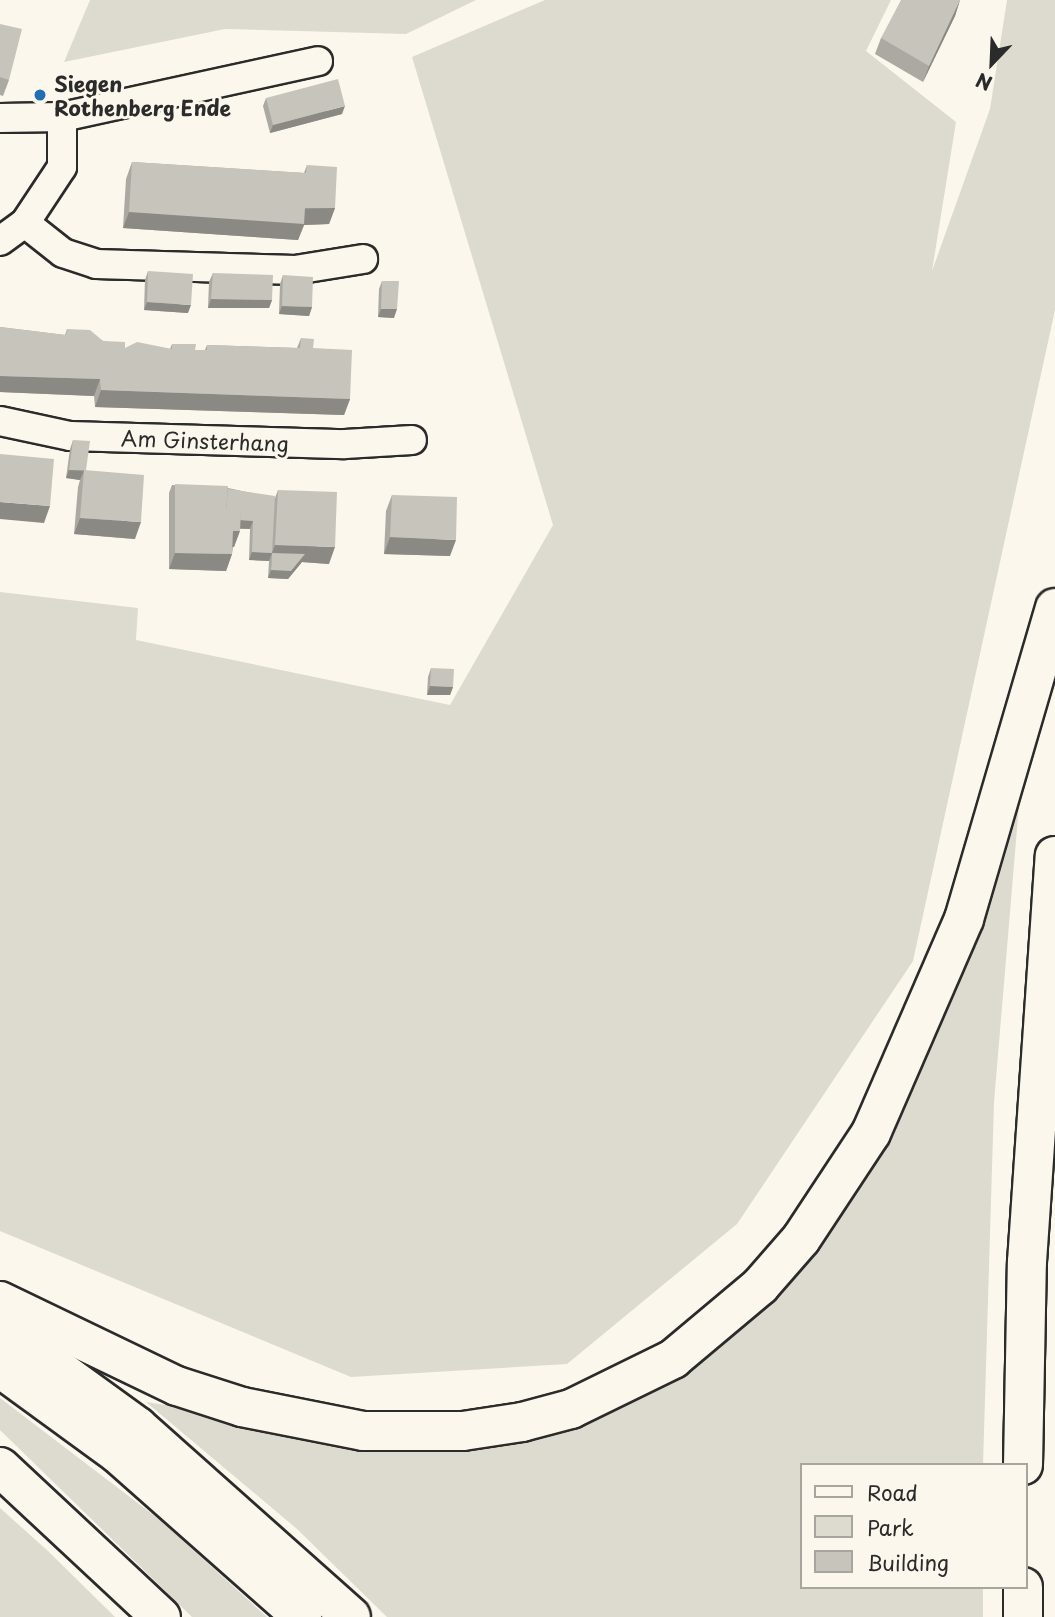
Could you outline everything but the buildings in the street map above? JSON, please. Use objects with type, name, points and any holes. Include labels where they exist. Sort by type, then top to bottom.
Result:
[{"type":"highway","points":[[0,1301],[177,1386],[242,1407],[363,1431],[463,1431],[522,1422],[571,1409],[673,1359],[752,1294],[801,1239],[877,1121],[964,919],[1055,608]]},
{"type":"highway","points":[[1023,1463],[1028,1248],[1055,856]]},
{"type":"highway","points":[[0,1327],[138,1427],[351,1617]]},
{"type":"highway","points":[[0,1368],[118,1454],[302,1617]]},
{"type":"highway","points":[[0,1467],[160,1617]]},
{"type":"highway","points":[[1023,1589],[1023,1617]]},
{"type":"street","points":[[0,118],[62,117],[318,61]]},
{"type":"street","points":[[0,241],[25,223],[62,167],[62,117]]},
{"type":"street","points":[[25,223],[63,253],[96,264],[295,270],[363,259]]},
{"type":"street","name":"Am Ginsterhang","points":[[0,421],[69,436],[345,444],[412,440]]},
{"type":"green space","points":[[90,0],[476,0],[406,34],[225,29],[64,62]]},
{"type":"green space","points":[[545,0],[891,0],[866,51],[956,122],[932,271],[990,109],[1007,0],[1055,0],[1055,310],[913,961],[737,1224],[567,1364],[351,1377],[0,1231],[0,592],[138,608],[136,640],[450,705],[553,525],[412,57]]},
{"type":"green space","points":[[1023,758],[994,1102],[983,1463],[800,1463],[800,1589],[983,1589],[983,1617],[387,1617],[297,1529],[146,1402],[234,1416],[567,1419],[816,1238]]},
{"type":"green space","points":[[0,1398],[160,1520],[267,1617],[192,1617],[0,1430]]},
{"type":"green space","points":[[0,1508],[48,1551],[115,1617],[0,1617]]},
{"type":"place","name":"Siegen Rothenberg Ende","points":[[40,95]]}]
